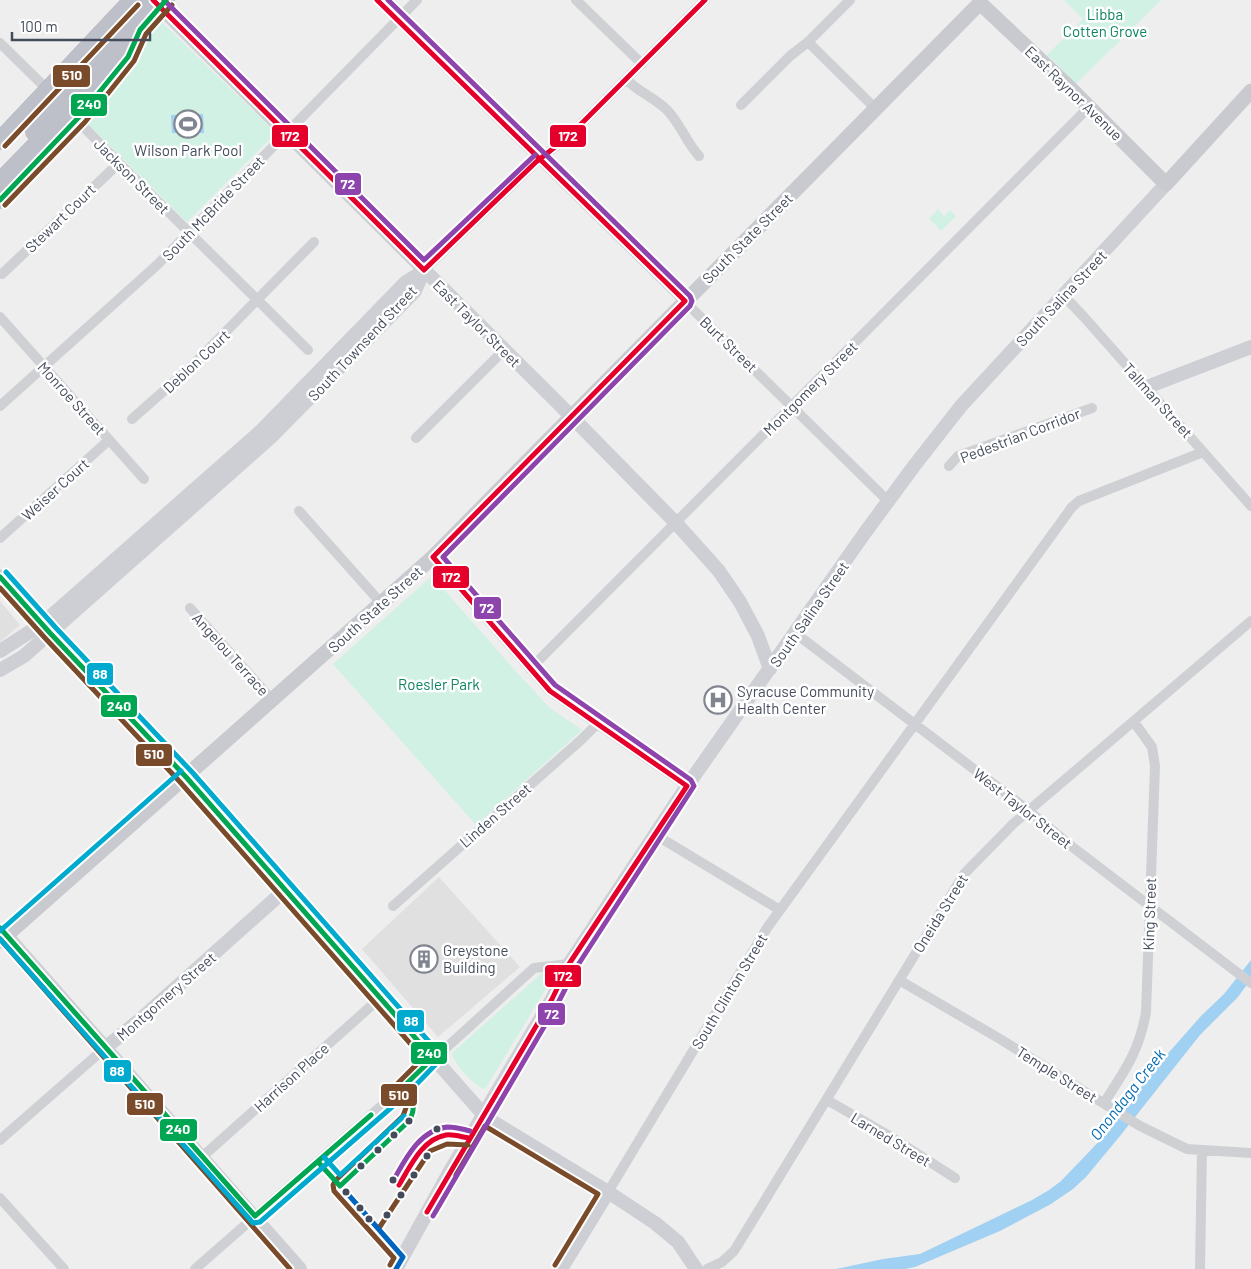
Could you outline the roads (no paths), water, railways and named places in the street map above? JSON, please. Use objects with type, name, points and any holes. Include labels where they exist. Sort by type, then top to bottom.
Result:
[{"type":"highway","points":[[0,141],[133,0]]},
{"type":"highway","points":[[0,167],[71,91],[147,0]]},
{"type":"highway","points":[[0,182],[90,90],[166,0]]},
{"type":"highway","points":[[0,200],[79,117],[128,57],[140,30]]},
{"type":"main road","points":[[0,173],[64,107],[153,0]]},
{"type":"main road","name":"East Taylor Street","points":[[153,0],[676,523],[719,571],[740,602],[758,636],[770,669]]},
{"type":"main road","name":"East Raynor Avenue","points":[[980,1],[1166,184]]},
{"type":"main road","name":"South State Street","points":[[2,934],[186,777],[433,557],[876,110],[980,1]]},
{"type":"main road","name":"South Salina Street","points":[[396,1269],[427,1212],[552,999],[570,964],[654,834],[888,501],[961,406],[1251,91]]},
{"type":"main road","name":"South Townsend Street","points":[[0,670],[24,656],[46,629],[247,451],[330,370],[406,282],[424,270]]},
{"type":"main road","points":[[1147,387],[1251,347]]},
{"type":"main road","points":[[0,577],[46,629],[186,777],[433,1058],[490,1120],[655,1223],[678,1242],[696,1269]]},
{"type":"main road","name":"South Townsend Street","points":[[0,651],[46,629]]},
{"type":"main road","name":"Montgomery Street","points":[[105,1048],[142,1018],[285,890]]},
{"type":"main road","points":[[2,934],[300,1269]]},
{"type":"main road","name":"South Clinton Street","points":[[561,1269],[608,1192]]},
{"type":"street","name":"South McBride Street","points":[[0,406],[144,277],[417,0]]},
{"type":"street","points":[[576,0],[642,64]]},
{"type":"street","points":[[424,270],[540,160],[569,136],[705,0]]},
{"type":"street","points":[[741,105],[850,0]]},
{"type":"street","name":"Burt Street","points":[[398,20],[888,501]]},
{"type":"street","points":[[808,42],[876,110]]},
{"type":"street","name":"Jackson Street","points":[[0,43],[308,350]]},
{"type":"street","points":[[626,79],[634,87],[670,112],[690,146],[699,156]]},
{"type":"street","name":"Montgomery Street","points":[[530,669],[1089,107]]},
{"type":"street","name":"Stewart Court","points":[[2,274],[119,163]]},
{"type":"street","name":"Deblon Court","points":[[132,419],[192,366],[314,242]]},
{"type":"street","name":"Tallman Street","points":[[1064,296],[1251,506]]},
{"type":"street","name":"Monroe Street","points":[[0,317],[144,479]]},
{"type":"street","points":[[416,438],[504,350]]},
{"type":"street","name":"Pedestrian Corridor","points":[[949,466],[958,456],[1092,408]]},
{"type":"street","name":"Weiser Court","points":[[0,538],[109,440]]},
{"type":"street","name":"South Clinton Street","points":[[608,1192],[767,928],[1072,507],[1079,501],[1204,452]]},
{"type":"street","points":[[299,512],[381,603]]},
{"type":"street","points":[[433,557],[550,691],[687,786]]},
{"type":"street","name":"Angelou Terrace","points":[[190,608],[272,700]]},
{"type":"street","name":"Oneida Street","points":[[707,1269],[722,1262],[734,1251],[964,874],[1013,824],[1251,621]]},
{"type":"street","name":"West Taylor Street","points":[[795,633],[1251,983]]},
{"type":"street","name":"King Street","points":[[1104,1103],[1137,1048],[1146,1012],[1154,754],[1152,747],[1134,722]]},
{"type":"street","name":"Linden Street","points":[[393,906],[597,724]]},
{"type":"street","points":[[654,834],[780,910]]},
{"type":"street","points":[[195,1269],[354,1130],[534,968],[570,964]]},
{"type":"street","name":"Temple Street","points":[[898,980],[1000,1039],[1140,1126],[1187,1149],[1251,1153]]},
{"type":"street","name":"Harrison Place","points":[[202,1157],[380,998]]},
{"type":"street","name":"Montgomery Street","points":[[0,1140],[105,1048]]},
{"type":"street","name":"Larned Street","points":[[827,1100],[888,1135],[955,1178]]},
{"type":"street","points":[[1200,1269],[1202,1150]]},
{"type":"street","points":[[0,1198],[64,1269]]},
{"type":"water","name":"Wilson Park Pool","points":[[203,114],[204,133],[172,133],[171,115]]},
{"type":"water","points":[[1251,960],[1251,979],[1238,997],[1200,1035],[1120,1136],[1086,1177],[1073,1189],[1051,1204],[1000,1231],[915,1267],[905,1269],[836,1269],[883,1259],[920,1254],[1049,1190],[1061,1181],[1110,1130],[1156,1067],[1201,1016],[1224,994]]},
{"type":"place","name":"Wilson Park Pool","points":[[188,124]]},
{"type":"place","name":"Syracuse Community Health Center","points":[[718,700]]},
{"type":"place","name":"Greystone Building","points":[[424,959]]},
{"type":"park label","name":"Libba Cotten Grove","points":[[1105,22]]},
{"type":"park label","name":"Roesler Park","points":[[439,684]]},
{"type":"water label","name":"Onondaga Creek","points":[[1127,1094]]}]
